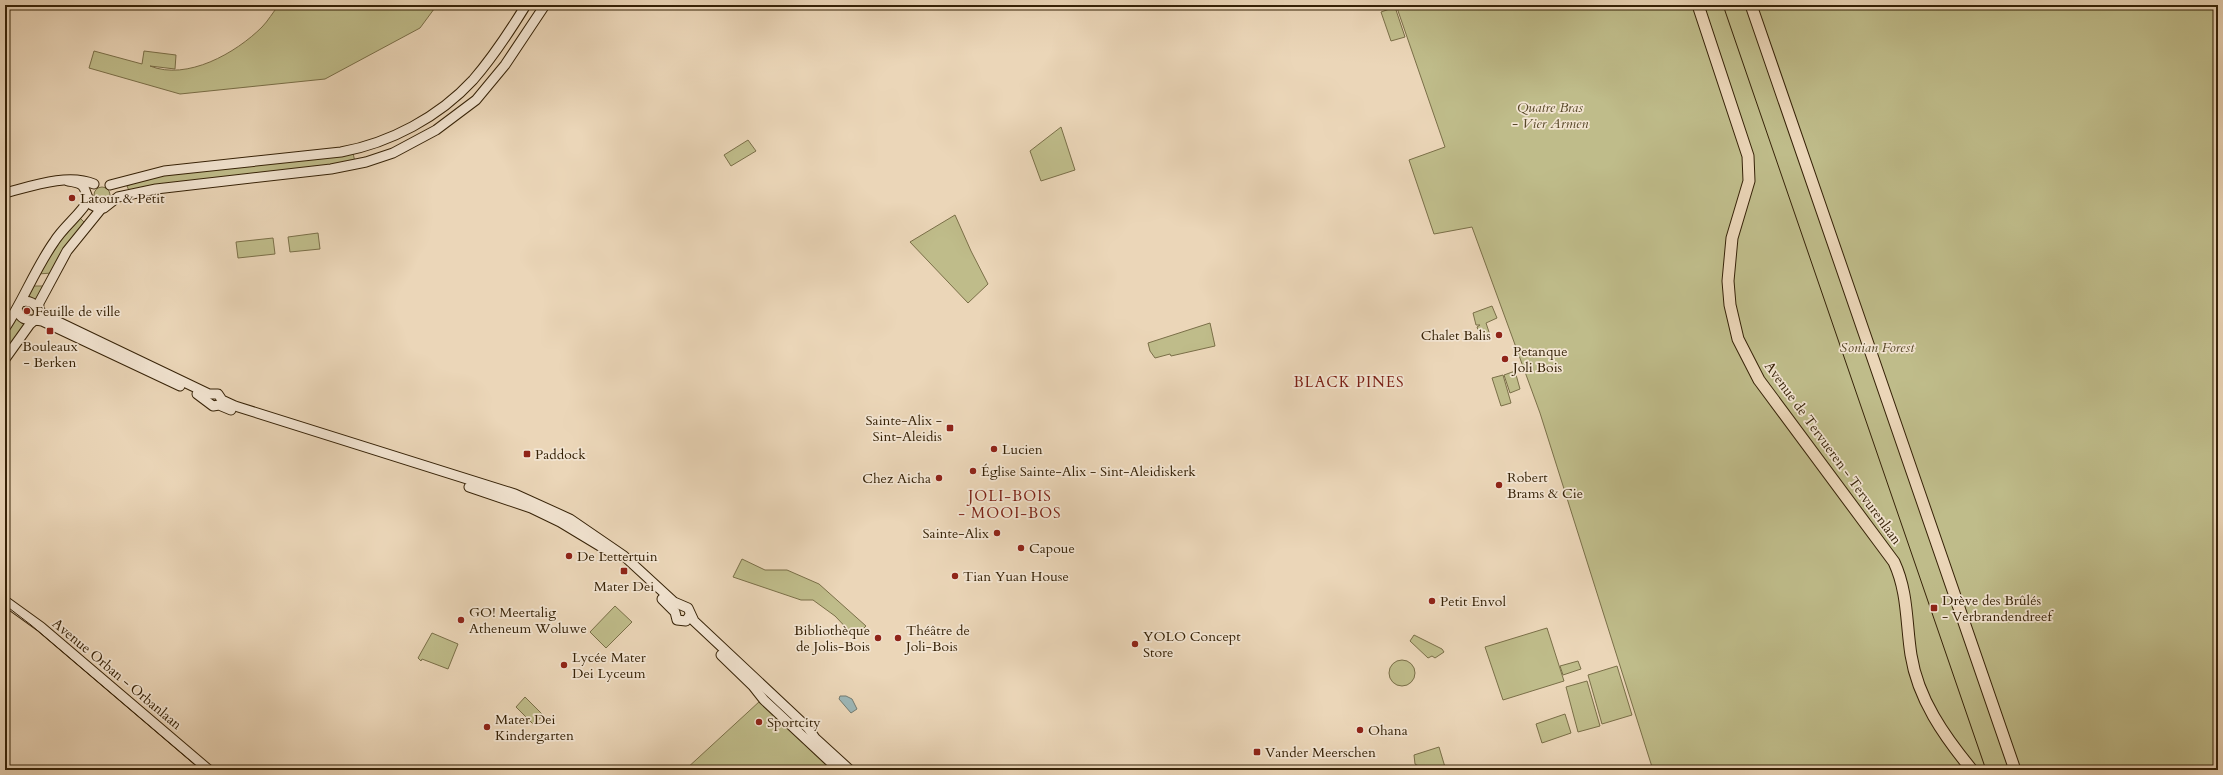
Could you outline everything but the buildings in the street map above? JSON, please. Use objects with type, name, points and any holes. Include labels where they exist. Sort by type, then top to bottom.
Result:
[{"type":"main road","name":"Avenue de Tervueren - Tervurenlaan","points":[[1698,5],[1748,156],[1750,181],[1732,238],[1728,281],[1730,305],[1738,339],[1759,380],[1879,539],[1894,562],[1904,591],[1911,655],[1919,685],[1942,729],[1972,770]]},
{"type":"main road","points":[[1751,5],[2015,770]]},
{"type":"street","points":[[5,193],[49,182],[78,180],[94,184],[101,182],[110,185],[164,171],[341,152],[366,146],[391,137],[425,119],[467,86],[490,58],[526,5]]},
{"type":"street","points":[[5,359],[39,315],[40,301],[70,247],[101,209],[110,205],[114,200],[120,197],[175,186],[344,167],[393,153],[436,130],[476,100],[496,76],[545,5]]},
{"type":"street","points":[[518,17],[531,27]]},
{"type":"street","points":[[68,181],[82,184],[94,207],[101,209]]},
{"type":"street","points":[[5,328],[19,306],[52,244],[66,225],[86,205],[88,196],[94,184]]},
{"type":"street","points":[[110,185],[114,192],[114,200]]},
{"type":"street","points":[[19,306],[27,301],[35,305],[42,314],[210,398]]},
{"type":"street","points":[[19,306],[20,316],[28,321],[42,321],[210,398]]},
{"type":"street","points":[[210,398],[218,394],[221,403],[535,502],[596,535],[624,556],[678,609],[678,620],[688,618]]},
{"type":"street","name":"Avenue Orban - Orbanlaan","points":[[5,601],[41,627],[209,770]]},
{"type":"street","points":[[678,609],[688,608],[688,618],[764,700],[839,770]]},
{"type":"street","points":[[688,618],[850,770]]},
{"type":"green space","points":[[279,5],[437,5],[420,28],[325,79],[180,94],[89,68],[94,51],[142,64],[144,51],[176,55],[175,69],[150,66],[164,70],[179,70],[195,67],[225,55],[239,46],[262,27]]},
{"type":"green space","name":"Sonian Forest","points":[[1396,5],[2218,5],[2218,770],[1653,770],[1540,413],[1472,227],[1434,234],[1409,160],[1445,147]]},
{"type":"green space","points":[[1395,7],[1405,37],[1391,41],[1381,12]]},
{"type":"green space","points":[[1061,127],[1075,170],[1041,181],[1030,151]]},
{"type":"green space","points":[[748,140],[756,151],[731,166],[724,155]]},
{"type":"green space","points":[[353,153],[355,162],[130,193],[127,186],[147,177]]},
{"type":"green space","points":[[99,187],[105,187],[110,192],[108,201],[105,203],[99,203],[94,198],[94,192]]},
{"type":"green space","points":[[77,215],[86,224],[52,273],[38,274]]},
{"type":"green space","points":[[955,215],[988,284],[968,303],[910,242]]},
{"type":"green space","points":[[318,233],[320,249],[290,252],[288,237]]},
{"type":"green space","points":[[273,238],[275,254],[238,258],[236,242]]},
{"type":"green space","points":[[33,286],[43,286],[36,302],[26,299]]},
{"type":"green space","points":[[1492,306],[1497,318],[1486,323],[1490,335],[1480,336],[1477,327],[1480,325],[1476,325],[1473,313]]},
{"type":"green space","points":[[14,317],[27,323],[5,356],[5,331]]},
{"type":"green space","points":[[1210,323],[1215,346],[1155,358],[1150,351],[1148,343]]},
{"type":"green space","points":[[1515,371],[1520,389],[1510,393],[1504,375]]},
{"type":"green space","points":[[1503,375],[1511,403],[1501,406],[1492,378]]},
{"type":"green space","points":[[742,559],[765,570],[787,570],[819,584],[866,626],[855,637],[835,616],[813,600],[801,600],[733,577]]},
{"type":"green space","points":[[615,606],[632,622],[606,648],[590,632]]},
{"type":"green space","points":[[1547,628],[1564,681],[1503,700],[1485,647]]},
{"type":"green space","points":[[432,633],[458,644],[448,669],[422,659],[421,661],[418,658]]},
{"type":"green space","points":[[1414,635],[1442,649],[1444,652],[1435,658],[1432,656],[1428,658],[1410,641]]},
{"type":"green space","points":[[1402,660],[1411,664],[1415,673],[1411,682],[1402,686],[1393,682],[1389,673],[1393,664]]},
{"type":"green space","points":[[1578,661],[1581,669],[1563,675],[1560,666]]},
{"type":"green space","points":[[1617,666],[1632,715],[1602,724],[1588,675]]},
{"type":"green space","points":[[1587,681],[1600,726],[1578,732],[1566,687]]},
{"type":"green space","points":[[525,697],[543,715],[534,725],[516,707]]},
{"type":"green space","name":"Sportcity","points":[[760,701],[831,770],[685,770]]},
{"type":"green space","points":[[1565,714],[1571,733],[1542,743],[1536,724]]},
{"type":"green space","points":[[1439,747],[1445,767],[1437,770],[1421,770],[1422,768],[1415,764],[1414,755]]},
{"type":"water","points":[[840,696],[846,696],[852,699],[857,709],[851,713],[839,699]]},
{"type":"tram line","points":[[1723,5],[1986,770]]},
{"type":"tram line","points":[[5,605],[31,625],[201,770]]},
{"type":"place","name":"Latour & Petit","points":[[72,198]]},
{"type":"place","name":"Feuille de ville","points":[[27,311]]},
{"type":"place","name":"Bouleaux - Berken","points":[[50,331]]},
{"type":"place","name":"Chalet Balis","points":[[1499,335]]},
{"type":"place","name":"Petanque Joli Bois","points":[[1505,359]]},
{"type":"place","name":"Sainte-Alix - Sint-Aleidis","points":[[950,428]]},
{"type":"place","name":"Lucien","points":[[994,449]]},
{"type":"place","name":"Paddock","points":[[527,454]]},
{"type":"place","name":"Église Sainte-Alix - Sint-Aleidiskerk","points":[[973,471]]},
{"type":"place","name":"Chez Aicha","points":[[939,478]]},
{"type":"place","name":"Robert Brams & Cie","points":[[1499,485]]},
{"type":"place","name":"Sainte-Alix","points":[[997,533]]},
{"type":"place","name":"Capoue","points":[[1021,548]]},
{"type":"place","name":"De Lettertuin","points":[[569,556]]},
{"type":"place","name":"Mater Dei","points":[[624,571]]},
{"type":"place","name":"Tian Yuan House","points":[[955,576]]},
{"type":"place","name":"Petit Envol","points":[[1432,601]]},
{"type":"place","name":"Drève des Brûlés - Verbrandendreef","points":[[1934,608]]},
{"type":"place","name":"GO! Meertalig Atheneum Woluwe","points":[[461,620]]},
{"type":"place","name":"Bibliothèque de Jolis-Bois","points":[[878,638]]},
{"type":"place","name":"Théâtre de Joli-Bois","points":[[898,638]]},
{"type":"place","name":"YOLO Concept Store","points":[[1135,644]]},
{"type":"place","name":"Lycée Mater Dei Lyceum","points":[[564,665]]},
{"type":"place","name":"Sportcity","points":[[759,722]]},
{"type":"place","name":"Mater Dei Kindergarten","points":[[487,727]]},
{"type":"place","name":"Ohana","points":[[1360,730]]},
{"type":"place","name":"Vander Meerschen","points":[[1257,752]]},
{"type":"district","name":"BLACK PINES","points":[[1349,382]]},
{"type":"district","name":"JOLI-BOIS - MOOI-BOS","points":[[1010,504]]},
{"type":"park label","name":"Quatre Bras - Vier Armen","points":[[1550,116]]}]
